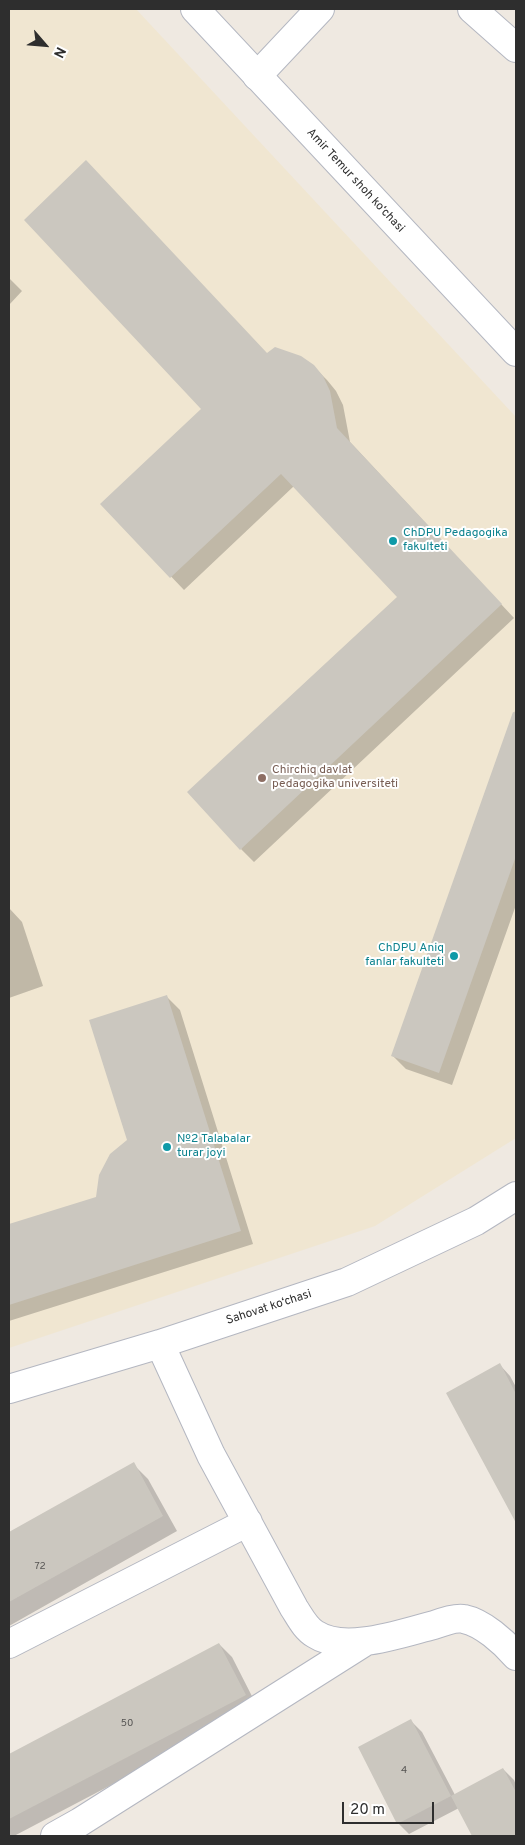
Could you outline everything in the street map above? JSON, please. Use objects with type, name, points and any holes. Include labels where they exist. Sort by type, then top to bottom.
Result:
[{"type":"street","name":"Amir Temur shoh ko‘chasi","points":[[195,9],[516,352]]},
{"type":"street","points":[[257,76],[320,9]]},
{"type":"street","points":[[472,9],[516,48]]},
{"type":"street","name":"Sahovat ko‘chasi","points":[[9,1389],[160,1344],[347,1282],[476,1221],[516,1196]]},
{"type":"street","points":[[160,1344],[211,1455],[303,1624],[315,1634],[330,1641],[363,1642],[463,1618],[480,1626],[502,1641],[516,1656]]},
{"type":"street","points":[[9,1644],[248,1522]]},
{"type":"street","points":[[55,1836],[89,1817],[363,1642]]},
{"type":"shaded area","name":"Chirchiq davlat pedagogika universiteti","points":[[9,9],[136,9],[516,417],[516,1138],[375,1226],[9,1348]]},
{"type":"building","name":"ChDPU Pedagogika fakulteti","points":[[86,160],[267,353],[275,347],[301,356],[314,365],[323,376],[330,391],[337,428],[502,604],[240,850],[187,792],[397,597],[281,474],[170,578],[100,504],[201,409],[24,220]]},
{"type":"building","name":"ChDPU Aniq fanlar fakulteti","points":[[513,712],[516,713],[516,856],[439,1073],[391,1056]]},
{"type":"building","name":"№2 Talabalar turar joyi","points":[[167,995],[241,1231],[9,1305],[9,1224],[96,1197],[99,1175],[110,1154],[127,1140],[89,1020]]},
{"type":"building","points":[[500,1363],[516,1394],[516,1523],[446,1393]]},
{"type":"building","points":[[134,1462],[163,1516],[9,1602],[9,1532]]},
{"type":"building","points":[[219,1643],[246,1695],[9,1819],[9,1754]]},
{"type":"building","points":[[411,1719],[451,1796],[397,1824],[358,1747]]},
{"type":"building","points":[[503,1768],[516,1792],[516,1836],[472,1836],[451,1796]]},
{"type":"place","name":"ChDPU Pedagogika fakulteti","points":[[393,541]]},
{"type":"place","name":"Chirchiq davlat pedagogika universiteti","points":[[262,778]]},
{"type":"place","name":"ChDPU Aniq fanlar fakulteti","points":[[454,956]]},
{"type":"place","name":"№2 Talabalar turar joyi","points":[[167,1147]]}]
